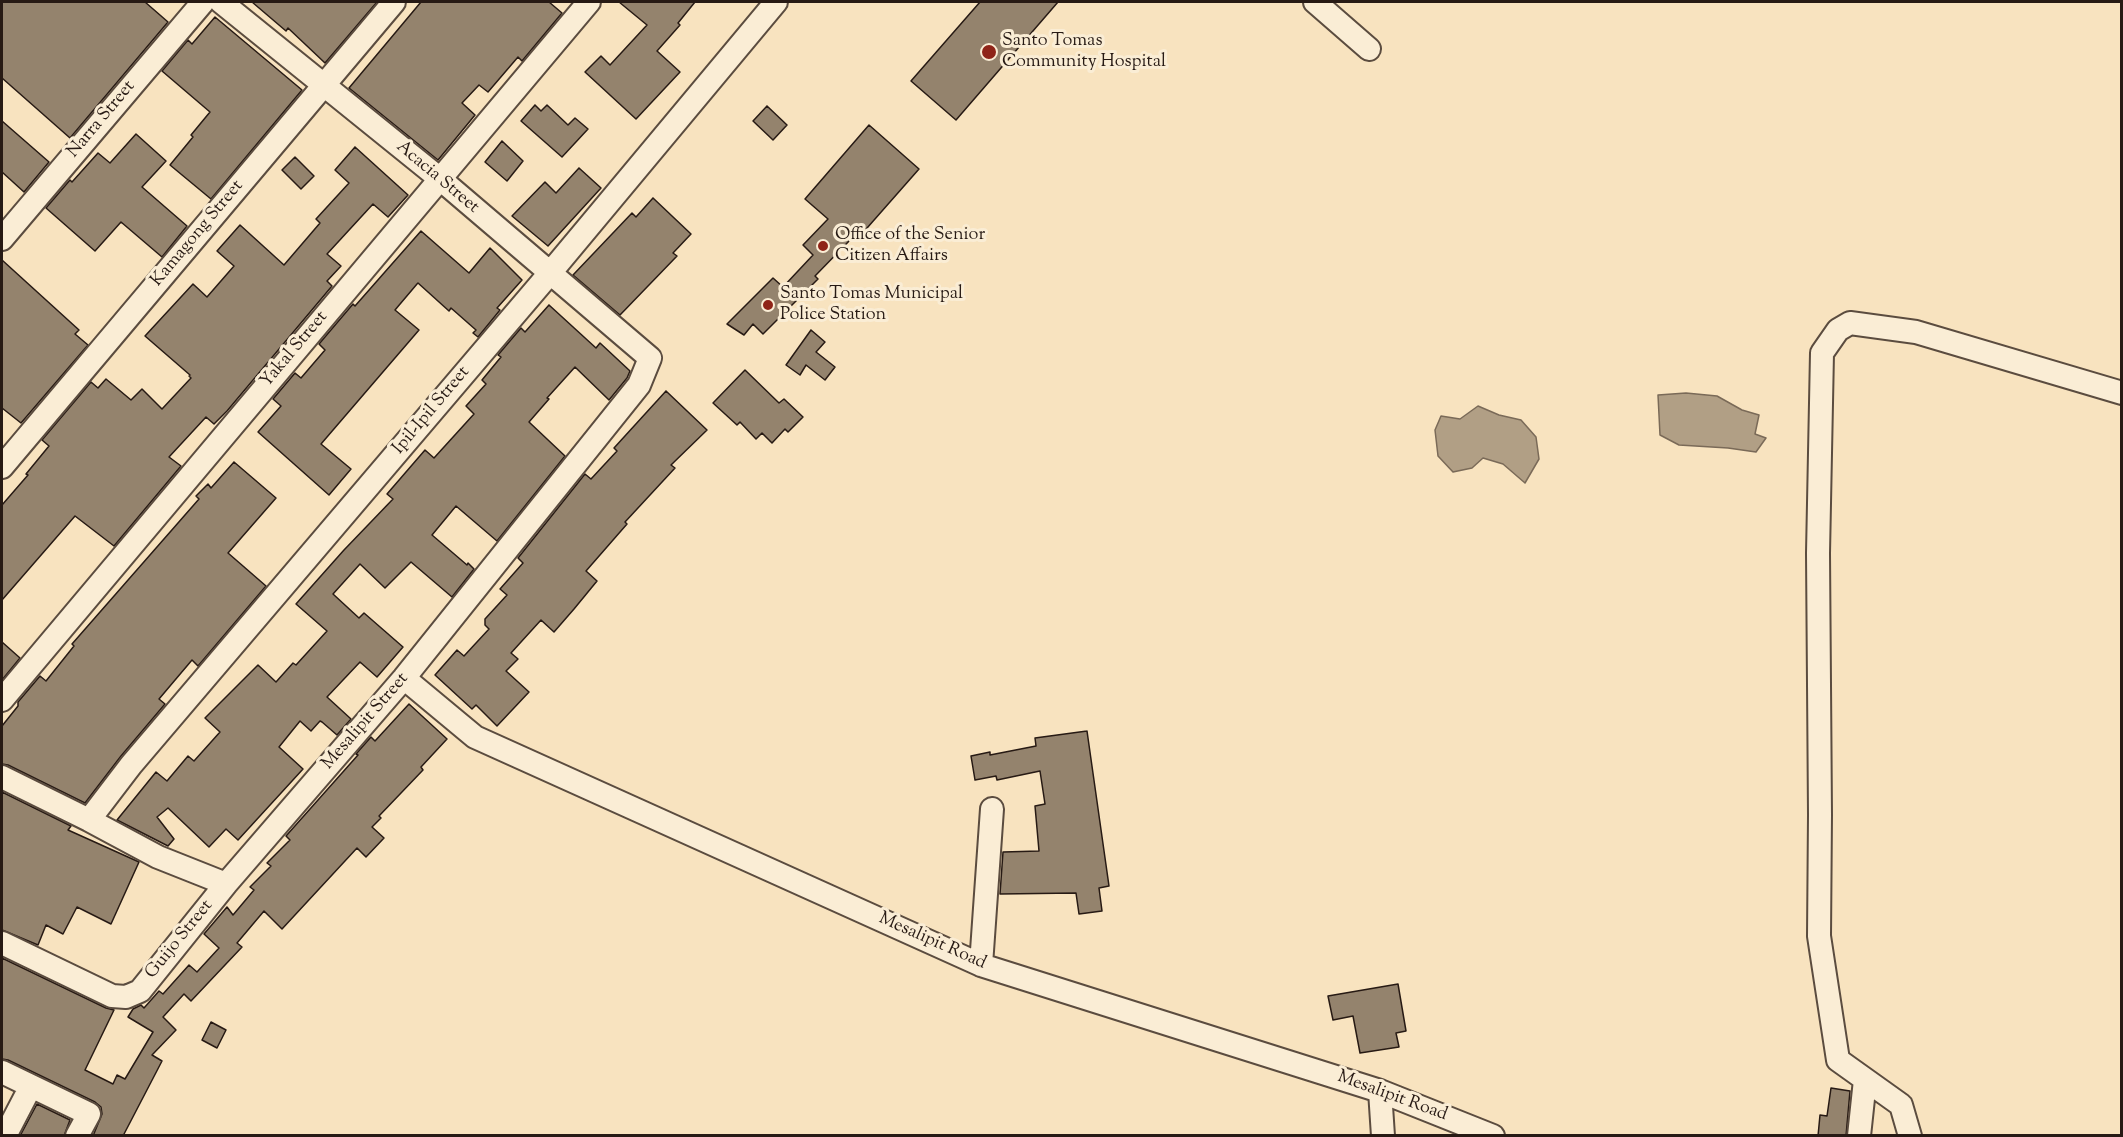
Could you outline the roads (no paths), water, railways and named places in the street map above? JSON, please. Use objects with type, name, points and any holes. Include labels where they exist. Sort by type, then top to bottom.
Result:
[{"type":"street","name":"Narra Street","points":[[2,239],[203,2]]},
{"type":"street","name":"Acacia Street","points":[[221,2],[439,178],[650,358]]},
{"type":"street","name":"Kamagong Street","points":[[2,467],[394,2]]},
{"type":"street","name":"Yakal Street","points":[[2,700],[589,2]]},
{"type":"street","name":"Ipil-Ipil Street","points":[[89,820],[138,756],[550,273],[776,2]]},
{"type":"street","points":[[1315,2],[1369,49]]},
{"type":"street","points":[[1910,1136],[1901,1105],[1838,1060],[1819,936],[1818,553],[1821,353],[1838,330],[1850,323],[1916,332],[2121,393]]},
{"type":"street","name":"Mesalipit Street","points":[[226,884],[404,678],[639,385],[650,358]]},
{"type":"street","name":"Mesalipit Road","points":[[404,678],[475,737],[981,965],[1380,1091],[1493,1136]]},
{"type":"street","points":[[2,777],[158,857],[226,884]]},
{"type":"street","points":[[981,965],[992,809]]},
{"type":"street","name":"Guijo Street","points":[[2,943],[112,996],[126,997],[140,991],[226,884]]},
{"type":"street","points":[[2,1072],[89,1114],[77,1136]]},
{"type":"street","points":[[1859,1136],[1865,1080]]},
{"type":"street","points":[[5,1136],[31,1086]]},
{"type":"street","points":[[1380,1091],[1383,1136]]},
{"type":"place","name":"Santo Tomas Community Hospital","points":[[989,52]]},
{"type":"place","name":"Office of the Senior Citizen Affairs","points":[[823,246]]},
{"type":"place","name":"Santo Tomas Municipal Police Station","points":[[768,305]]}]
